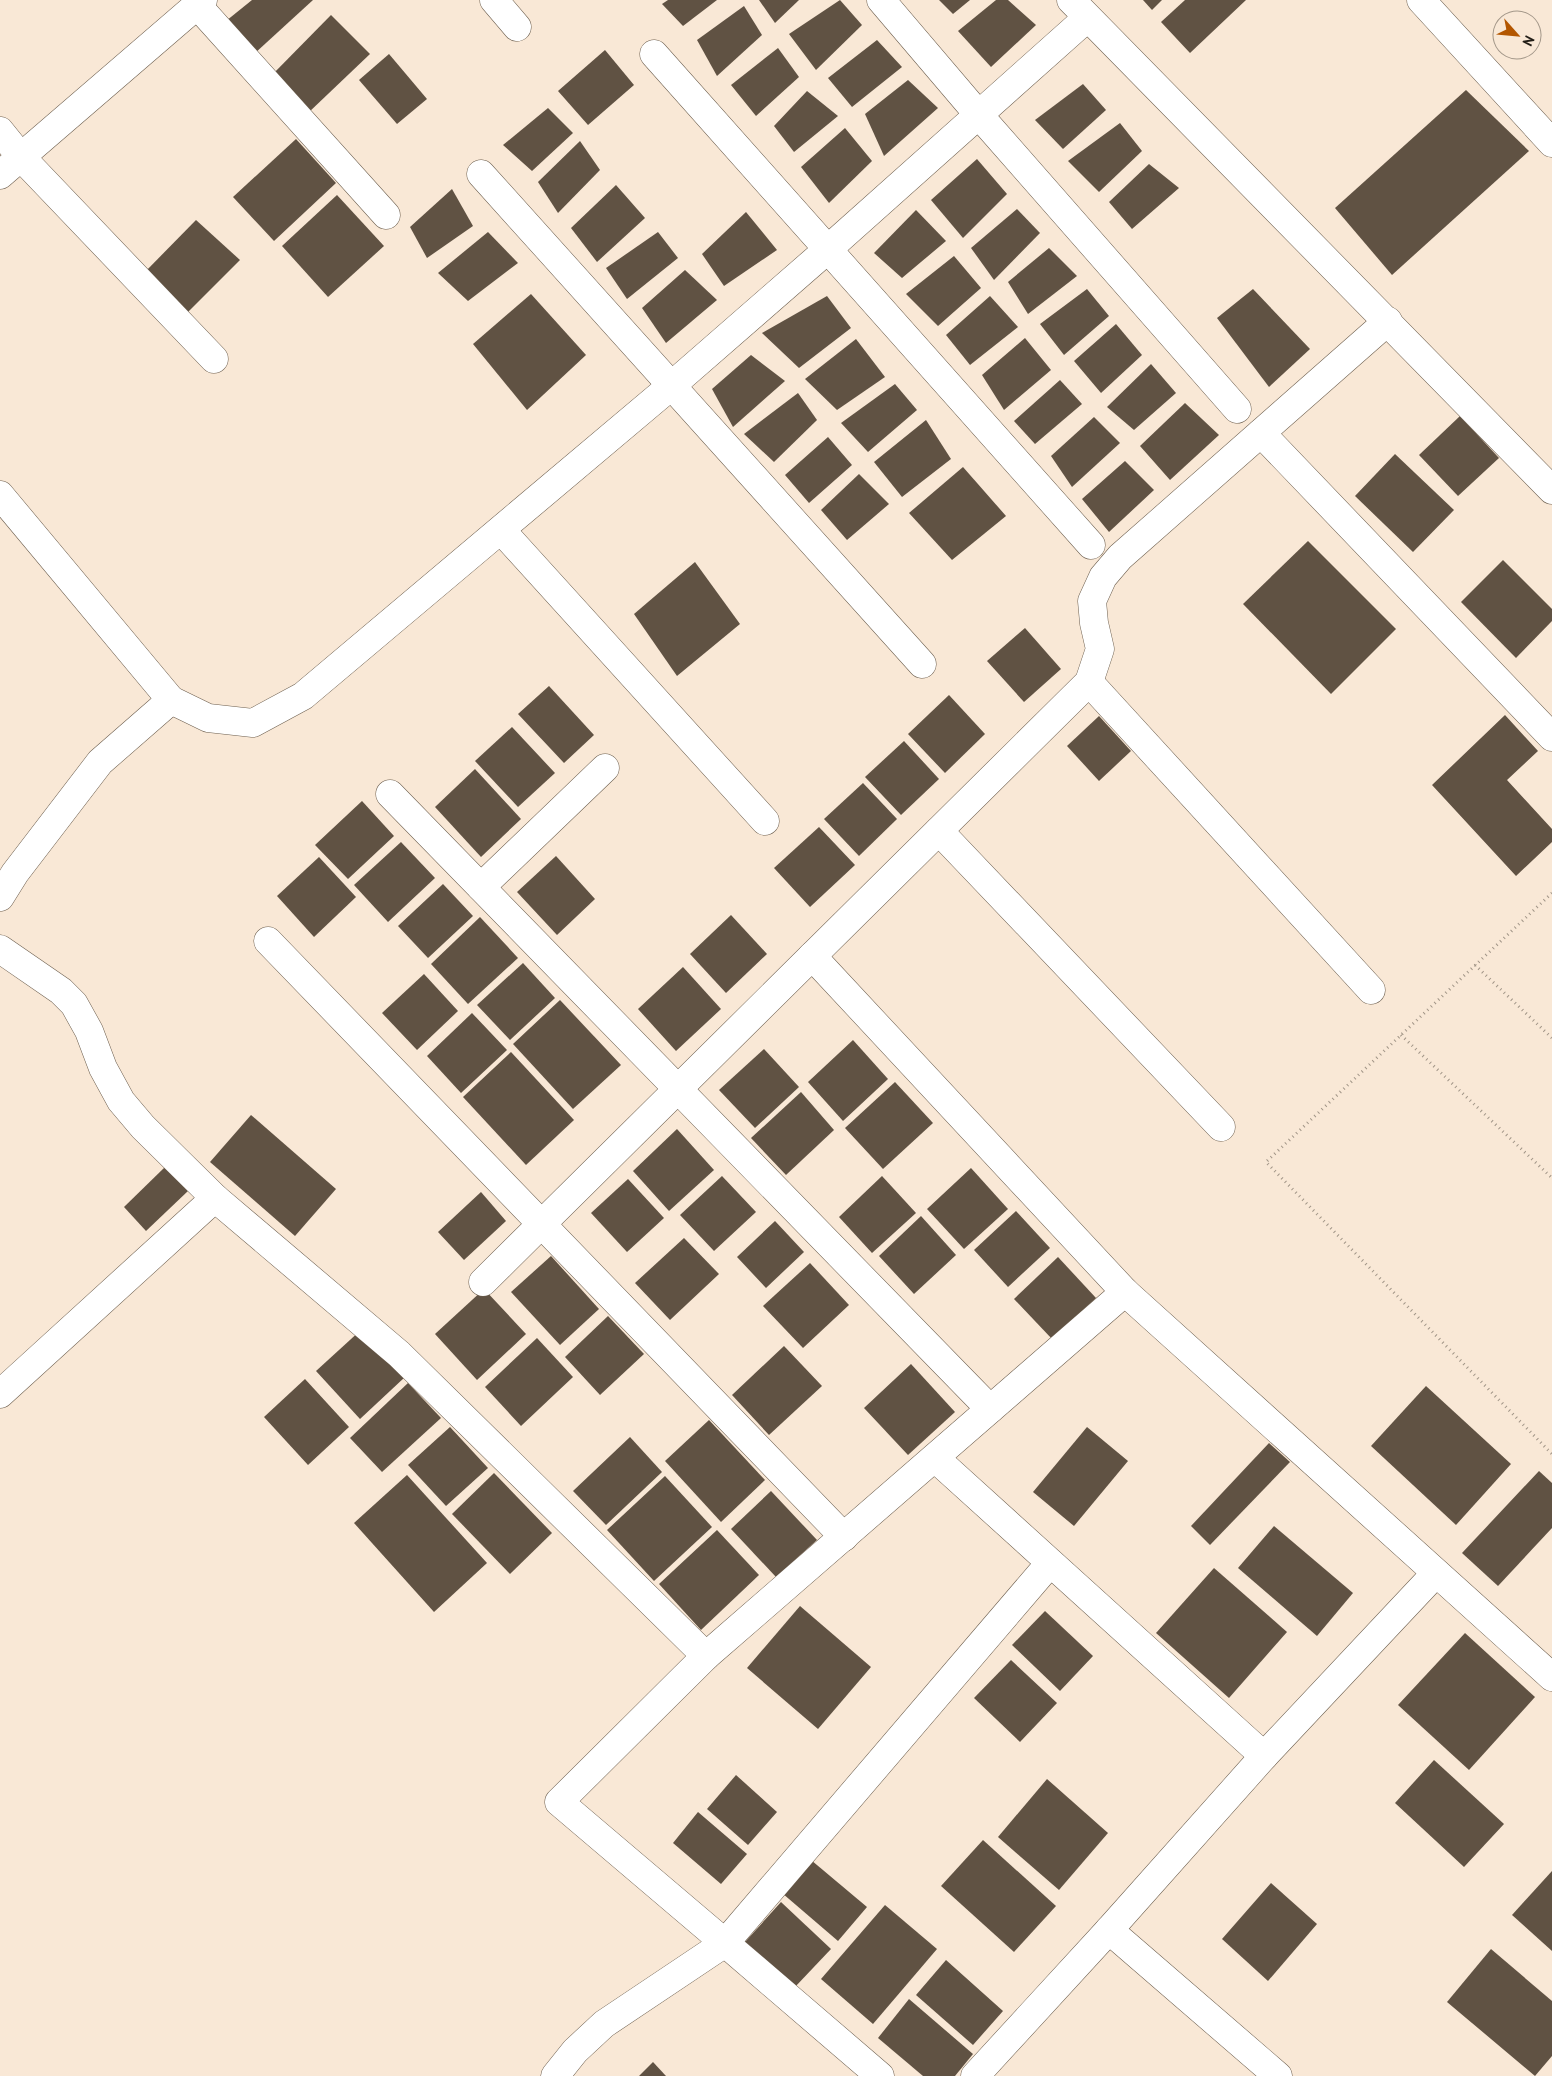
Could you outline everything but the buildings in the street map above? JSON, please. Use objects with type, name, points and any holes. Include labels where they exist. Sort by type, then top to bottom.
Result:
[{"type":"street","points":[[494,0],[518,27]]},
{"type":"street","points":[[881,0],[978,114],[1237,409]]},
{"type":"street","points":[[1420,0],[1552,143]]},
{"type":"street","points":[[0,176],[200,3],[386,215]]},
{"type":"street","points":[[0,495],[171,700],[208,718],[253,723],[304,696],[670,386],[827,250],[978,114],[1079,9],[1388,321],[1552,490]]},
{"type":"street","points":[[654,54],[1091,546]]},
{"type":"street","points":[[0,131],[21,157],[214,359]]},
{"type":"street","points":[[481,174],[922,664]]},
{"type":"street","points":[[483,1282],[1089,682],[1100,649],[1094,623],[1092,601],[1103,577],[1120,557],[1388,321]]},
{"type":"street","points":[[1261,433],[1552,737]]},
{"type":"street","points":[[502,530],[765,821]]},
{"type":"street","points":[[1089,682],[1371,990]]},
{"type":"street","points":[[0,897],[14,873],[100,762],[171,700]]},
{"type":"street","points":[[481,887],[604,768]]},
{"type":"street","points":[[390,794],[990,1409]]},
{"type":"street","points":[[939,831],[1220,1127]]},
{"type":"street","points":[[268,941],[844,1537]]},
{"type":"street","points":[[0,949],[61,991],[74,1004],[90,1031],[103,1068],[121,1101],[143,1127],[214,1198],[399,1354],[706,1656]]},
{"type":"street","points":[[812,956],[1125,1292],[1552,1677]]},
{"type":"street","points":[[0,1394],[214,1198]]},
{"type":"street","points":[[880,2076],[559,1802],[706,1656],[1125,1292]]},
{"type":"street","points":[[935,1458],[1264,1756]]},
{"type":"street","points":[[555,2076],[575,2051],[604,2024],[725,1943],[1050,1563]]},
{"type":"street","points":[[975,2076],[1109,1930],[1264,1756],[1436,1573]]},
{"type":"street","points":[[1109,1930],[1278,2076]]},
{"type":"path","points":[[1552,893],[1266,1162],[1552,1454]]},
{"type":"path","points":[[1475,965],[1552,1038]]},
{"type":"path","points":[[1400,1035],[1552,1178]]}]
